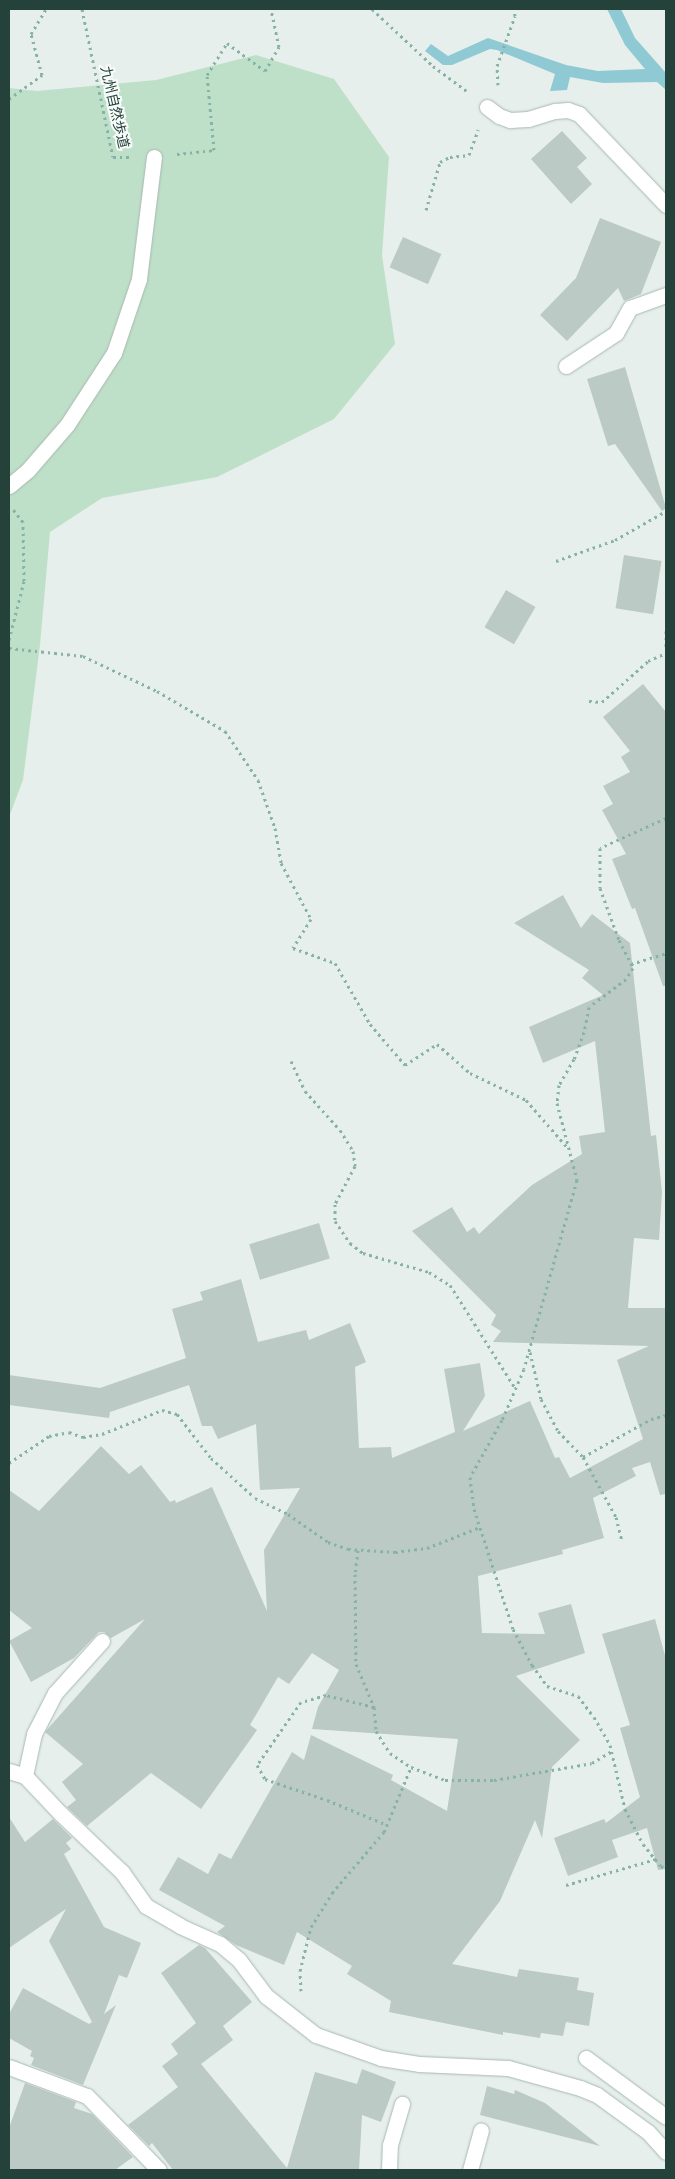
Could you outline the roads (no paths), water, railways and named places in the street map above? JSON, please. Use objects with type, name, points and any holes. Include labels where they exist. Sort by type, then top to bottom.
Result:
[{"type":"street","points":[[493,112],[510,120],[528,119],[555,111],[568,110],[579,114],[666,205]]},
{"type":"street","points":[[9,486],[28,470],[67,425],[114,353],[139,279],[154,157]]},
{"type":"street","points":[[566,366],[616,334],[630,308],[666,295]]},
{"type":"street","points":[[25,1776],[34,1734],[55,1693],[102,1641]]},
{"type":"street","points":[[9,1771],[25,1776],[60,1813],[122,1872],[146,1906],[180,1926],[220,1944],[240,1960],[266,1996],[316,2035],[381,2058],[419,2064],[508,2068],[580,2088],[597,2095],[648,2132],[666,2152]]},
{"type":"street","points":[[586,2058],[666,2117]]},
{"type":"street","points":[[9,2066],[87,2096],[159,2170]]},
{"type":"street","points":[[389,2170],[390,2145],[402,2104]]},
{"type":"street","points":[[470,2170],[481,2130]]},
{"type":"water","points":[[607,9],[621,9],[635,38],[666,73],[666,90],[657,82],[603,83],[570,77],[567,90],[550,91],[555,74],[497,50],[490,49],[452,65],[443,65],[425,51],[431,44],[448,56],[488,38],[566,65],[598,71],[645,69],[625,45]]}]
